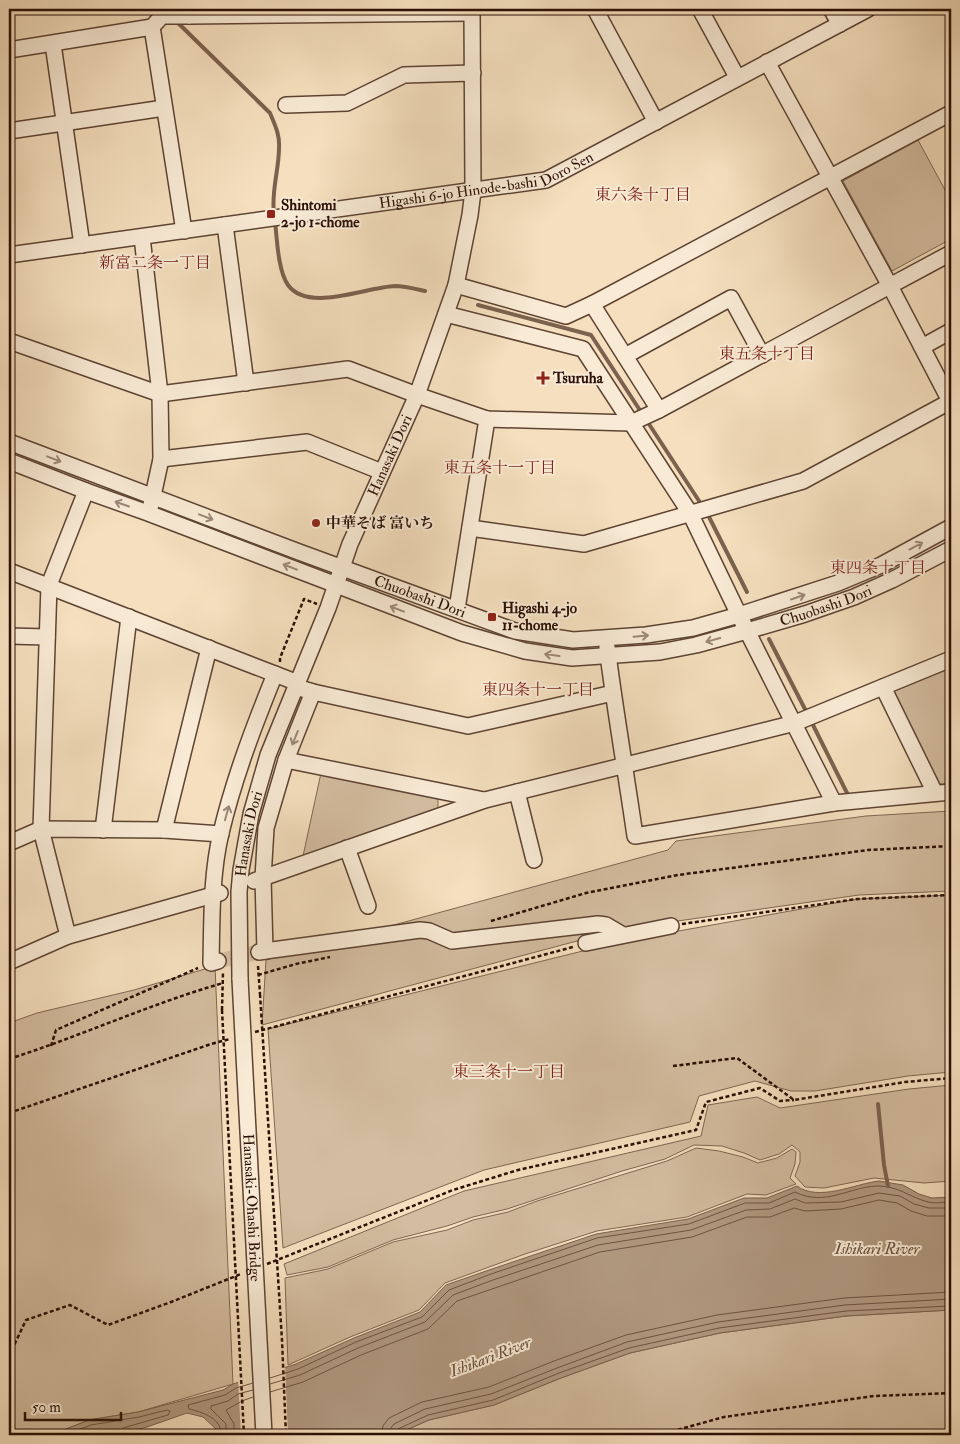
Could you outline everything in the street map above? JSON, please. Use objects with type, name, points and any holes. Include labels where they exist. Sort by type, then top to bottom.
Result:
[{"type":"street","points":[[595,9],[656,122]]},
{"type":"street","points":[[700,9],[737,77]]},
{"type":"street","points":[[831,9],[840,24]]},
{"type":"street","name":"Higashi 6-jo Hinode-bashi Doro Sen","points":[[9,258],[82,245],[546,180],[868,9]]},
{"type":"street","points":[[9,50],[53,44],[174,17],[289,12],[472,11]]},
{"type":"street","name":"Hanasaki Dori","points":[[240,979],[239,892],[241,870],[250,814],[268,756],[350,544],[417,395],[456,285],[473,191],[472,11]]},
{"type":"street","points":[[174,17],[164,108],[184,231]]},
{"type":"street","points":[[53,44],[82,245]]},
{"type":"street","points":[[470,528],[584,544],[803,480],[951,402],[890,286],[767,62]]},
{"type":"street","points":[[286,105],[347,103],[404,75],[473,73]]},
{"type":"street","points":[[9,131],[164,108]]},
{"type":"street","points":[[456,285],[566,316],[592,304],[951,113]]},
{"type":"street","points":[[225,225],[246,382]]},
{"type":"street","points":[[142,237],[160,394],[161,459],[154,497],[148,513]]},
{"type":"street","points":[[9,341],[160,394],[348,369],[487,419],[645,416],[951,253]]},
{"type":"street","points":[[625,356],[731,298],[762,355]]},
{"type":"street","points":[[592,304],[625,356],[645,416],[701,510],[739,615],[747,631],[805,719],[834,803]]},
{"type":"street","points":[[446,314],[583,350],[645,416]]},
{"type":"street","points":[[922,347],[951,332]]},
{"type":"street","points":[[457,609],[487,419]]},
{"type":"street","name":"Chuobashi Dori","points":[[9,442],[515,631],[574,640],[646,635],[693,628],[739,615],[838,583],[881,565],[951,527]]},
{"type":"street","points":[[161,459],[307,442],[382,472]]},
{"type":"street","name":"Chuobashi Dori","points":[[9,461],[462,633],[525,652],[572,658],[660,652],[696,645],[747,631],[854,597],[892,580],[951,549]]},
{"type":"street","points":[[68,936],[40,829],[49,585],[86,491]]},
{"type":"street","points":[[9,571],[278,675],[313,692],[468,726],[613,693]]},
{"type":"street","points":[[103,830],[129,616]]},
{"type":"street","points":[[9,636],[47,638]]},
{"type":"street","points":[[606,638],[635,836],[834,803],[951,792]]},
{"type":"street","points":[[164,830],[209,648]]},
{"type":"street","points":[[259,879],[485,800],[805,719],[951,659]]},
{"type":"street","points":[[214,962],[216,894],[221,834],[243,755],[278,675]]},
{"type":"street","points":[[883,687],[934,793]]},
{"type":"street","points":[[313,692],[286,760],[266,828],[259,879],[261,957],[420,930],[429,931],[452,941],[598,924],[606,925],[622,935]]},
{"type":"street","points":[[286,760],[485,800]]},
{"type":"street","points":[[517,792],[534,860]]},
{"type":"street","points":[[9,842],[40,829],[164,830],[221,834]]},
{"type":"street","points":[[347,848],[368,906]]},
{"type":"street","points":[[9,962],[68,936],[216,894]]},
{"type":"street","points":[[586,943],[671,926]]},
{"type":"street","name":"Hanasaki-Ohashi Bridge","points":[[240,979],[264,1435]]},
{"type":"path","points":[[278,675],[280,658],[304,599]]},
{"type":"path","points":[[483,924],[586,893],[678,875],[868,850],[951,846]]},
{"type":"path","points":[[671,926],[857,899],[951,895]]},
{"type":"path","points":[[249,1034],[586,943]]},
{"type":"path","points":[[261,957],[258,974],[282,1340],[286,1435]]},
{"type":"path","points":[[258,974],[333,957]]},
{"type":"path","points":[[51,1046],[56,1030],[214,962]]},
{"type":"path","points":[[9,1059],[51,1046],[188,993],[223,983]]},
{"type":"path","points":[[222,1010],[244,1435]]},
{"type":"path","points":[[9,1113],[230,1039]]},
{"type":"path","points":[[674,1066],[737,1058],[794,1100]]},
{"type":"path","points":[[262,1266],[453,1190],[518,1170],[696,1130],[706,1102],[760,1088],[780,1101],[905,1082],[951,1078]]},
{"type":"path","points":[[9,1356],[26,1320],[70,1305],[108,1325],[244,1273]]},
{"type":"path","points":[[659,1435],[724,1417],[874,1396],[951,1393]]},
{"type":"shaded area","points":[[918,140],[951,201],[951,239],[892,271],[843,181]]},
{"type":"shaded area","points":[[951,668],[951,784],[937,784],[893,690]]},
{"type":"shaded area","points":[[321,773],[438,798],[438,809],[303,856]]},
{"type":"shaded area","points":[[951,811],[951,891],[859,895],[622,929],[262,1025],[266,960],[668,850],[676,841],[866,816]]},
{"type":"shaded area","points":[[951,895],[951,1072],[908,1076],[815,1091],[791,1091],[755,1081],[699,1096],[690,1122],[484,1170],[283,1248],[268,1029],[623,941],[857,899]]},
{"type":"shaded area","points":[[215,966],[233,1384],[138,1412],[89,1420],[51,1435],[9,1435],[9,1023],[37,1013],[134,990]]},
{"type":"shaded area","points":[[951,1085],[951,1181],[924,1183],[874,1178],[824,1188],[805,1187],[795,1176],[800,1162],[800,1152],[792,1145],[779,1154],[760,1160],[722,1146],[694,1145],[665,1159],[622,1171],[507,1209],[393,1240],[328,1267],[287,1275],[284,1264],[464,1191],[701,1136],[708,1105],[757,1097],[780,1108],[909,1089]]},
{"type":"shaded area","points":[[696,1148],[719,1151],[758,1163],[777,1158],[792,1149],[796,1152],[795,1164],[790,1178],[796,1184],[766,1195],[747,1194],[687,1217],[597,1231],[525,1254],[445,1283],[419,1310],[350,1337],[288,1365],[285,1278],[328,1269],[393,1242],[447,1230],[473,1220],[508,1212],[537,1201],[667,1161]]},
{"type":"shaded area","points":[[951,1310],[951,1435],[395,1435],[429,1420],[494,1405],[630,1353],[720,1333],[846,1316]]},
{"type":"water","name":"Ishikari River","points":[[879,1181],[903,1185],[919,1194],[932,1198],[951,1197],[951,1310],[846,1316],[720,1333],[630,1353],[494,1405],[429,1420],[395,1435],[215,1435],[216,1429],[203,1417],[187,1413],[147,1427],[115,1435],[51,1435],[89,1420],[138,1412],[223,1390],[233,1384],[296,1364],[354,1338],[420,1312],[446,1285],[596,1234],[688,1219],[744,1198],[767,1198],[797,1186],[806,1191],[826,1192]]},
{"type":"pier","points":[[285,1365],[288,1435],[241,1435],[238,1380]]},
{"type":"waterway","points":[[176,21],[270,113],[279,139],[279,156],[273,205],[274,214]]},
{"type":"waterway","points":[[275,221],[278,254],[282,272],[288,285],[297,293],[309,297],[323,298],[395,286],[425,291]]},
{"type":"waterway","points":[[478,305],[591,335],[643,415]]},
{"type":"waterway","points":[[647,421],[703,507]]},
{"type":"waterway","points":[[707,513],[747,592]]},
{"type":"waterway","points":[[769,639],[808,715]]},
{"type":"waterway","points":[[811,721],[847,793]]},
{"type":"waterway","points":[[878,1104],[888,1186]]},
{"type":"tunnel","points":[[218,961],[259,952]]},
{"type":"place","name":"Shintomi 2-jo 1-chome","points":[[271,214]]},
{"type":"place","name":"Tsuruha","points":[[543,378]]},
{"type":"place","name":"中華そば 富いち","points":[[316,523]]},
{"type":"place","name":"Higashi 4-jo 11-chome","points":[[492,617]]},
{"type":"district","name":"東六条十丁目","points":[[643,194]]},
{"type":"district","name":"新富二条一丁目","points":[[155,262]]},
{"type":"district","name":"東五条十丁目","points":[[767,353]]},
{"type":"district","name":"東五条十一丁目","points":[[500,467]]},
{"type":"district","name":"東四条十丁目","points":[[878,567]]},
{"type":"district","name":"東四条十一丁目","points":[[538,689]]},
{"type":"district","name":"東三条十一丁目","points":[[509,1071]]}]
